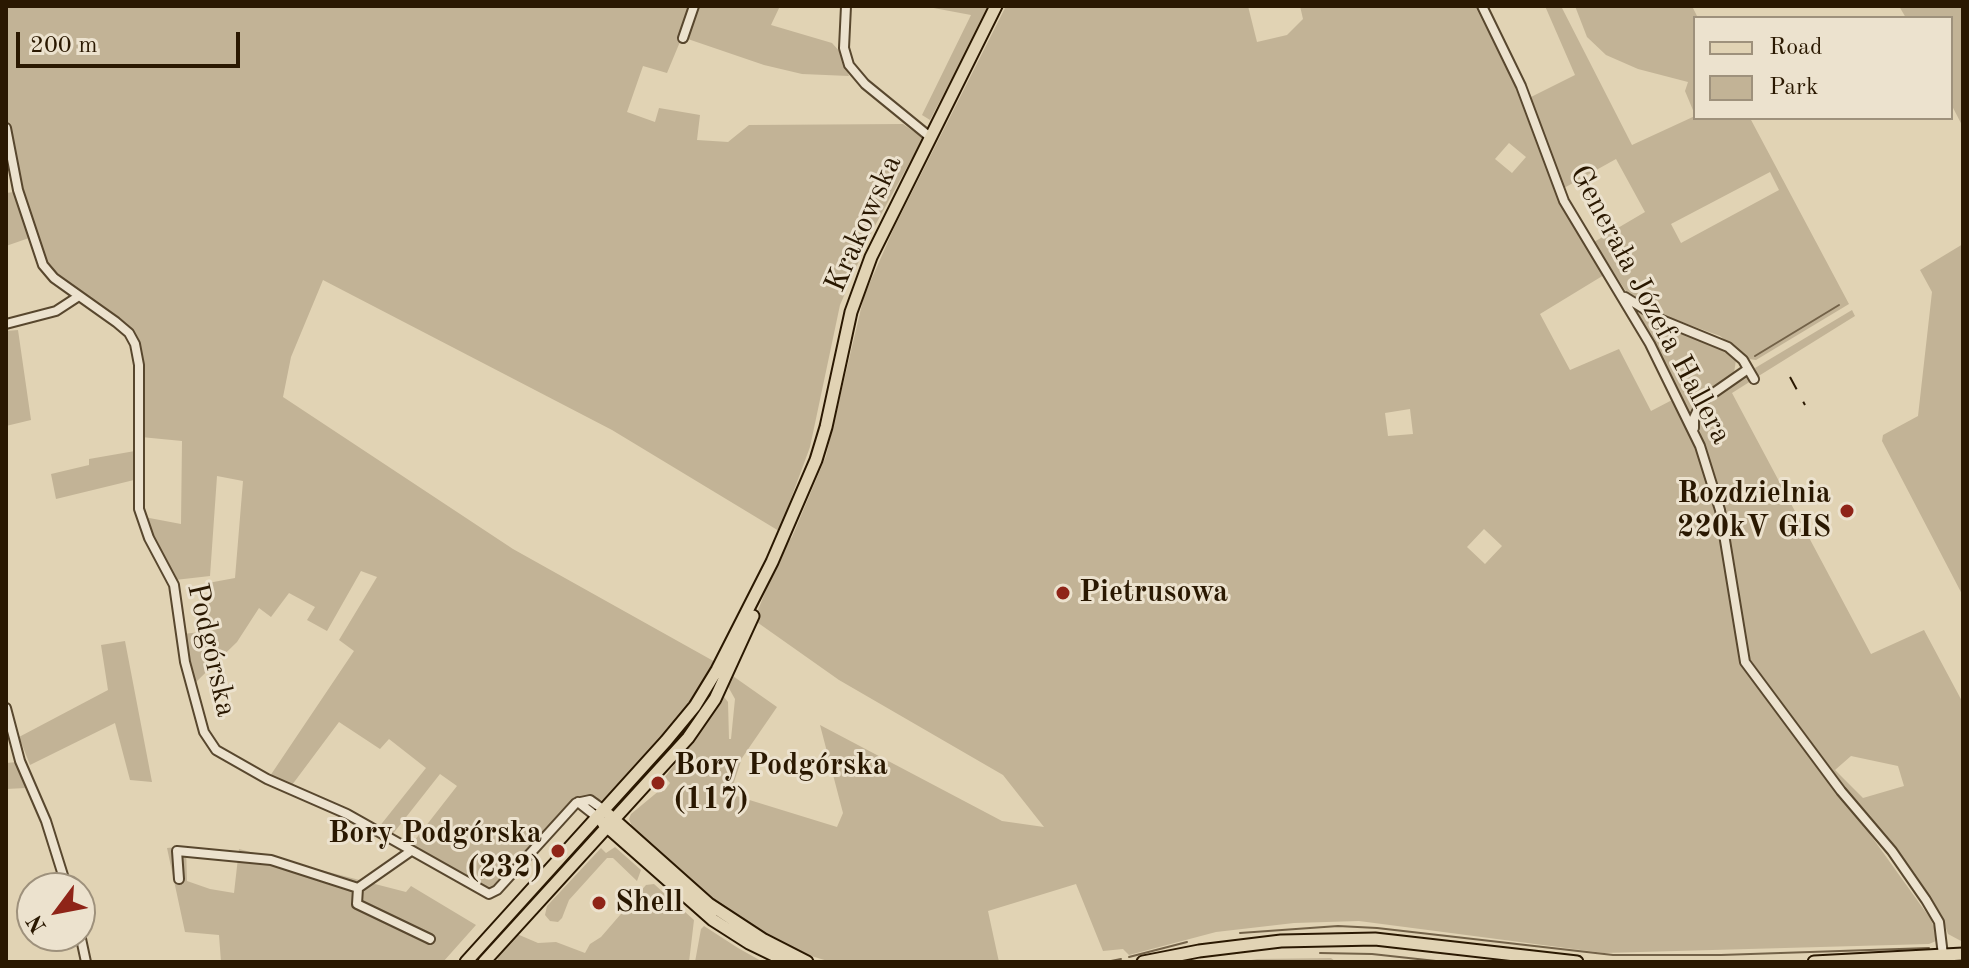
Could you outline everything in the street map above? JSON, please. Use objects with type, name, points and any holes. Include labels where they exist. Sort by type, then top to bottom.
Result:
[{"type":"main road","name":"Krakowska","points":[[466,962],[695,706],[722,663],[772,562],[824,438],[851,312],[863,275],[996,6]]},
{"type":"main road","name":"Krakowska","points":[[487,961],[683,745],[708,711],[756,611],[772,562]]},
{"type":"main road","points":[[601,813],[709,904],[764,940],[807,962]]},
{"type":"main road","points":[[611,824],[621,840],[713,920],[749,943],[788,962]]},
{"type":"main road","points":[[592,845],[608,839],[621,840]]},
{"type":"main road","points":[[1143,962],[1199,951],[1281,941],[1375,939],[1577,962]]},
{"type":"main road","points":[[1814,962],[1963,954]]},
{"type":"street","points":[[683,38],[694,6]]},
{"type":"street","points":[[846,6],[844,48],[849,65],[865,84],[930,137]]},
{"type":"street","name":"Generała Józefa Hallera","points":[[1482,6],[1521,86],[1564,201],[1621,293],[1694,433],[1720,510],[1745,662],[1841,791],[1892,851],[1926,900],[1939,922],[1943,955]]},
{"type":"street","name":"Podgórska","points":[[6,128],[18,190],[41,260],[54,278],[129,333],[138,354],[139,509],[149,538],[174,585],[185,662],[200,720],[216,750],[245,768],[347,814],[479,890],[493,893],[578,802],[601,813]]},
{"type":"street","name":"Generała Józefa Hallera","points":[[1621,293],[1650,315],[1728,347],[1754,379]]},
{"type":"street","points":[[6,324],[56,311],[79,296]]},
{"type":"street","points":[[1694,433],[1694,418],[1702,401],[1748,369]]},
{"type":"street","points":[[6,708],[20,761],[46,821],[62,872]]},
{"type":"street","points":[[179,879],[177,851],[271,860],[358,888]]},
{"type":"street","points":[[358,888],[411,851]]},
{"type":"street","points":[[358,888],[357,904],[430,939]]},
{"type":"green space","points":[[6,6],[780,6],[771,25],[832,43],[841,53],[849,76],[802,74],[764,65],[682,37],[667,73],[643,66],[627,112],[655,122],[659,108],[700,115],[697,140],[728,142],[749,125],[903,124],[923,138],[872,231],[840,305],[810,447],[779,531],[612,430],[323,280],[291,357],[283,397],[513,549],[717,663],[704,685],[664,736],[608,797],[602,800],[586,797],[574,801],[492,890],[481,888],[411,845],[457,786],[440,774],[392,835],[379,827],[426,768],[389,739],[380,749],[339,722],[292,785],[270,776],[354,651],[339,640],[377,577],[361,571],[327,631],[307,620],[315,607],[289,593],[271,617],[259,608],[237,642],[195,683],[183,634],[209,631],[208,583],[235,578],[243,481],[217,476],[210,576],[175,580],[144,517],[181,524],[182,441],[141,437],[138,343],[45,264],[6,124]]},
{"type":"green space","points":[[923,6],[990,6],[930,120],[922,115],[971,15]]},
{"type":"green space","points":[[1006,6],[1248,6],[1257,42],[1287,35],[1303,19],[1300,6],[1475,6],[1515,86],[1556,195],[1604,275],[1540,314],[1570,370],[1619,349],[1651,411],[1674,399],[1695,445],[1719,528],[1737,647],[1743,665],[1930,918],[1936,941],[1929,944],[1604,953],[1359,921],[1294,923],[1216,932],[1129,955],[1123,949],[1103,951],[1076,884],[988,911],[999,962],[831,962],[785,948],[713,901],[634,832],[629,819],[631,814],[660,790],[664,791],[670,783],[665,777],[694,739],[721,693],[728,702],[731,739],[735,699],[726,683],[730,674],[777,707],[742,758],[730,794],[837,827],[843,813],[820,725],[1002,821],[1044,827],[1003,775],[839,680],[754,620],[782,550],[792,537],[826,456],[864,296],[894,228]],"holes":[[[1509,143],[1526,157],[1512,173],[1495,159]],[[1410,409],[1413,434],[1388,436],[1385,413]],[[1484,529],[1502,546],[1485,564],[1467,547]]]},
{"type":"green space","points":[[1545,6],[1561,6],[1632,145],[1693,117],[1693,120],[1751,120],[1849,304],[1756,360],[1749,359],[1720,336],[1657,313],[1627,293],[1594,242],[1645,212],[1616,159],[1564,188],[1531,97],[1575,75]],"holes":[[[1770,172],[1779,190],[1681,243],[1671,224]]]},
{"type":"green space","points":[[1575,6],[1692,6],[1697,16],[1693,16],[1693,110],[1685,91],[1688,82],[1638,69],[1606,55],[1587,37]]},
{"type":"green space","points":[[1899,6],[1963,6],[1963,127],[1953,108],[1953,16],[1905,16]]},
{"type":"green space","points":[[14,192],[29,238],[6,246],[6,193]]},
{"type":"green space","points":[[1963,244],[1963,596],[1882,441],[1883,435],[1918,416],[1932,292],[1920,270]]},
{"type":"green space","points":[[1631,308],[1664,326],[1721,347],[1736,360],[1734,373],[1706,391],[1692,413],[1688,413]]},
{"type":"green space","points":[[1852,310],[1855,316],[1757,377],[1755,368]]},
{"type":"green space","points":[[18,330],[31,420],[6,426],[6,331]]},
{"type":"green space","points":[[1746,376],[1751,381],[1732,393],[1871,654],[1924,630],[1963,703],[1963,942],[1948,934],[1941,914],[1891,843],[1847,792],[1750,659],[1728,529],[1698,423],[1710,398]],"holes":[[[1851,756],[1898,766],[1904,786],[1863,798],[1835,770]]]},
{"type":"green space","points":[[135,451],[134,480],[56,499],[51,474],[89,465],[89,459]]},
{"type":"green space","points":[[125,641],[152,782],[130,780],[115,723],[30,765],[19,737],[108,690],[101,645]]},
{"type":"green space","points":[[17,762],[26,788],[6,789],[6,763]]},
{"type":"green space","points":[[186,846],[187,881],[210,889],[234,893],[239,849],[406,892],[411,886],[476,925],[443,962],[221,962],[219,935],[185,932],[167,848]]},
{"type":"green space","points":[[615,847],[641,870],[637,881],[613,858],[607,858],[569,900],[562,918],[558,922],[550,921],[545,915],[547,906],[601,848],[606,853]]},
{"type":"green space","points":[[654,884],[694,920],[689,962],[498,962],[497,955],[517,934],[538,943],[556,942],[585,953],[646,885]]},
{"type":"green space","points":[[704,926],[738,948],[763,962],[695,962]]},
{"type":"green space","points":[[1331,958],[1336,962],[1239,962],[1257,959]]},
{"type":"waterway","points":[[1755,356],[1839,305]]},
{"type":"waterway","points":[[1240,933],[1338,926],[1377,928],[1613,955],[1929,948]]},
{"type":"waterway","points":[[1129,957],[1187,942]]},
{"type":"waterway","points":[[1320,953],[1372,954],[1445,962]]},
{"type":"waterway","points":[[1106,962],[1121,959]]},
{"type":"railway","points":[[1790,377],[1805,405]]},
{"type":"place","name":"Rozdzielnia 220kV GIS","points":[[1847,511]]},
{"type":"place","name":"Pietrusowa","points":[[1063,593]]},
{"type":"place","name":"Bory Podgórska (117)","points":[[658,783]]},
{"type":"place","name":"Bory Podgórska (232)","points":[[558,851]]},
{"type":"place","name":"Shell","points":[[599,903]]}]
